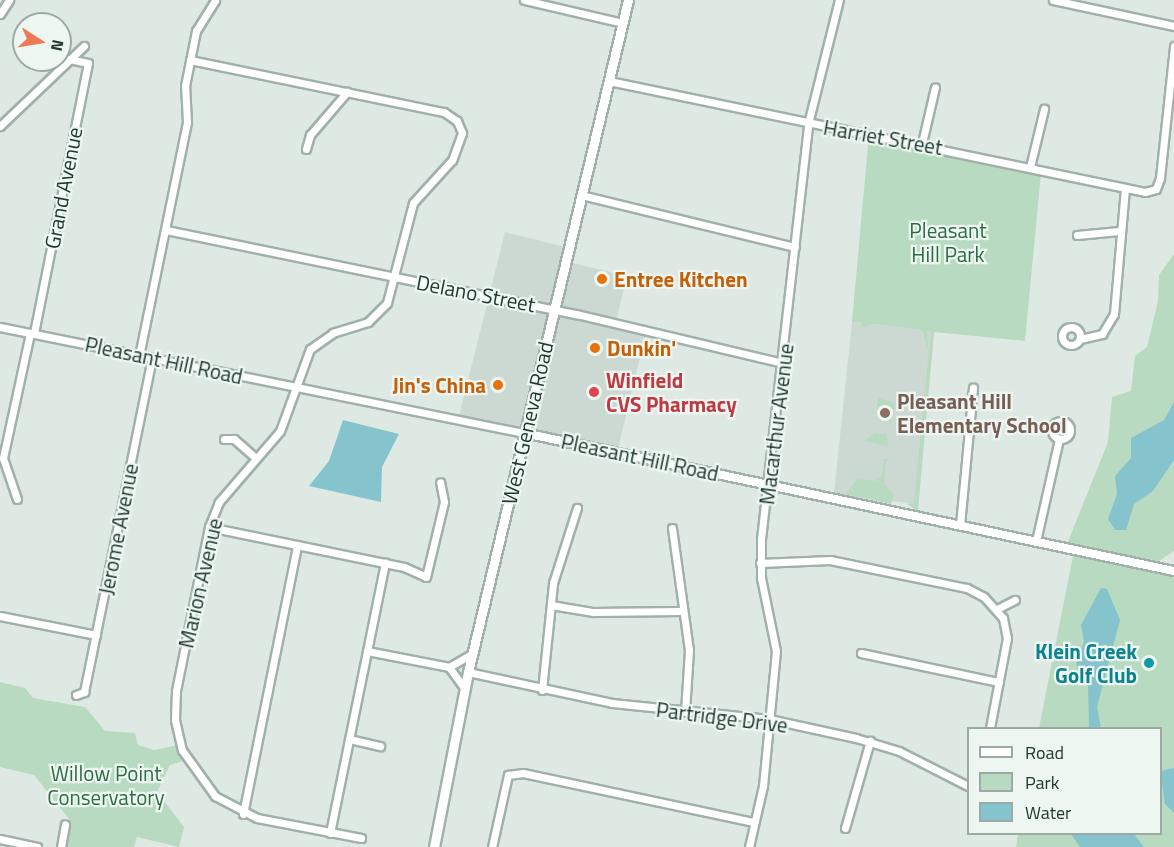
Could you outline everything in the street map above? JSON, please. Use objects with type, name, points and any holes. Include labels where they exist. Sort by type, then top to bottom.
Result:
[{"type":"main road","name":"West Geneva Road","points":[[434,847],[472,653],[628,0]]},
{"type":"street","points":[[0,14],[9,0]]},
{"type":"street","points":[[139,356],[187,122],[190,60],[200,20],[216,0]]},
{"type":"street","points":[[524,0],[623,24]]},
{"type":"street","name":"Macarthur Avenue","points":[[749,847],[769,719],[776,644],[760,563],[784,363],[808,124],[839,0]]},
{"type":"street","points":[[1053,0],[1174,26]]},
{"type":"street","points":[[72,56],[84,46]]},
{"type":"street","name":"Harriet Street","points":[[609,81],[808,124],[922,143],[1125,189],[1156,189],[1174,46]]},
{"type":"street","name":"Grand Avenue","points":[[17,499],[2,457],[32,333],[88,63],[72,60]]},
{"type":"street","points":[[190,60],[347,92],[309,135],[306,149]]},
{"type":"street","points":[[0,126],[56,72]]},
{"type":"street","points":[[922,143],[935,87]]},
{"type":"street","name":"Marion Avenue","points":[[347,92],[444,112],[458,121],[461,138],[455,155],[413,203],[397,278],[379,315],[310,349],[283,426],[228,487],[209,527],[175,720],[192,771],[215,796],[243,814],[361,838]]},
{"type":"street","points":[[1030,167],[1044,110]]},
{"type":"street","points":[[1080,339],[1102,334],[1113,319],[1119,231],[1125,189]]},
{"type":"street","points":[[582,195],[795,247]]},
{"type":"street","name":"Delano Street","points":[[166,230],[554,309],[784,363]]},
{"type":"street","points":[[1077,235],[1119,231]]},
{"type":"street","name":"Pleasant Hill Road","points":[[0,327],[524,433],[1174,571]]},
{"type":"street","name":"Jerome Avenue","points":[[76,695],[84,692],[152,358]]},
{"type":"street","points":[[960,525],[973,387]]},
{"type":"street","points":[[224,439],[234,439],[256,458]]},
{"type":"street","points":[[1036,541],[1059,439]]},
{"type":"street","points":[[209,527],[385,563],[426,577],[444,501],[440,482]]},
{"type":"street","points":[[542,690],[551,605],[577,507]]},
{"type":"street","points":[[672,528],[681,611],[689,650],[685,712]]},
{"type":"street","points":[[243,814],[297,545]]},
{"type":"street","points":[[760,563],[842,562],[967,588],[997,609],[1007,638],[990,727]]},
{"type":"street","points":[[330,833],[385,563]]},
{"type":"street","points":[[997,609],[1015,600]]},
{"type":"street","points":[[551,605],[593,612],[681,611]]},
{"type":"street","points":[[0,616],[96,635]]},
{"type":"street","points":[[367,651],[449,667],[472,653]]},
{"type":"street","points":[[861,653],[999,682]]},
{"type":"street","points":[[449,667],[465,689]]},
{"type":"street","name":"Partridge Drive","points":[[468,672],[542,690],[685,712],[769,719],[870,741],[967,785]]},
{"type":"street","points":[[349,739],[380,746]]},
{"type":"street","points":[[845,828],[870,741]]},
{"type":"street","points":[[492,847],[508,775],[532,774],[754,822]]},
{"type":"street","points":[[61,847],[65,824]]},
{"type":"street","points":[[0,839],[37,847]]},
{"type":"shaded area","points":[[505,232],[567,247],[521,433],[459,417]]},
{"type":"shaded area","points":[[568,262],[627,276],[615,325],[646,333],[617,453],[527,431]]},
{"type":"shaded area","name":"Pleasant Hill Elementary School","points":[[852,322],[935,331],[916,504],[834,495]]},
{"type":"green space","name":"Pleasant Hill Park","points":[[869,134],[1041,173],[1025,341],[934,332],[918,511],[907,504],[914,503],[931,331],[927,331],[928,349],[922,330],[873,324],[862,327],[861,340],[862,323],[852,322]]},
{"type":"green space","points":[[1174,254],[1174,551],[1159,561],[1067,544],[1108,442],[1112,397],[1131,391],[1135,356],[1147,347],[1158,301],[1159,275]]},
{"type":"green space","points":[[878,398],[895,403],[890,428],[888,411],[877,410]]},
{"type":"green space","points":[[886,429],[888,446],[864,441],[875,433],[886,434]]},
{"type":"green space","points":[[884,459],[891,459],[886,461],[884,483],[894,495],[891,504],[846,494],[857,479],[877,481],[892,498],[876,479],[882,477]]},
{"type":"green space","points":[[1074,551],[1174,572],[1174,847],[1016,847],[1018,835],[1162,835],[1162,727],[1039,727]]},
{"type":"green space","name":"Willow Point Conservatory","points":[[0,682],[25,688],[33,698],[85,707],[105,731],[135,733],[138,745],[154,750],[178,745],[183,761],[170,765],[157,792],[184,827],[179,847],[137,837],[134,847],[65,847],[70,820],[34,775],[0,767]]},
{"type":"water","points":[[1174,402],[1174,460],[1153,491],[1134,504],[1126,530],[1115,530],[1108,519],[1117,494],[1115,476],[1131,458],[1131,438],[1164,420]]},
{"type":"water","points":[[343,420],[399,434],[382,467],[381,502],[309,486],[329,461]]},
{"type":"water","points":[[1101,588],[1107,589],[1120,620],[1097,707],[1101,727],[1089,727],[1088,687],[1076,664],[1084,642],[1081,625]]},
{"type":"water","points":[[1174,768],[1174,813],[1165,804],[1162,771]]},
{"type":"water","points":[[1072,835],[1135,835],[1144,847],[1080,847]]},
{"type":"place","name":"Entree Kitchen","points":[[602,279]]},
{"type":"place","name":"Dunkin'","points":[[595,348]]},
{"type":"place","name":"Jin's China","points":[[498,385]]},
{"type":"place","name":"Winfield CVS Pharmacy","points":[[594,392]]},
{"type":"place","name":"Pleasant Hill Elementary School","points":[[885,413]]},
{"type":"place","name":"Klein Creek Golf Club","points":[[1149,663]]}]
